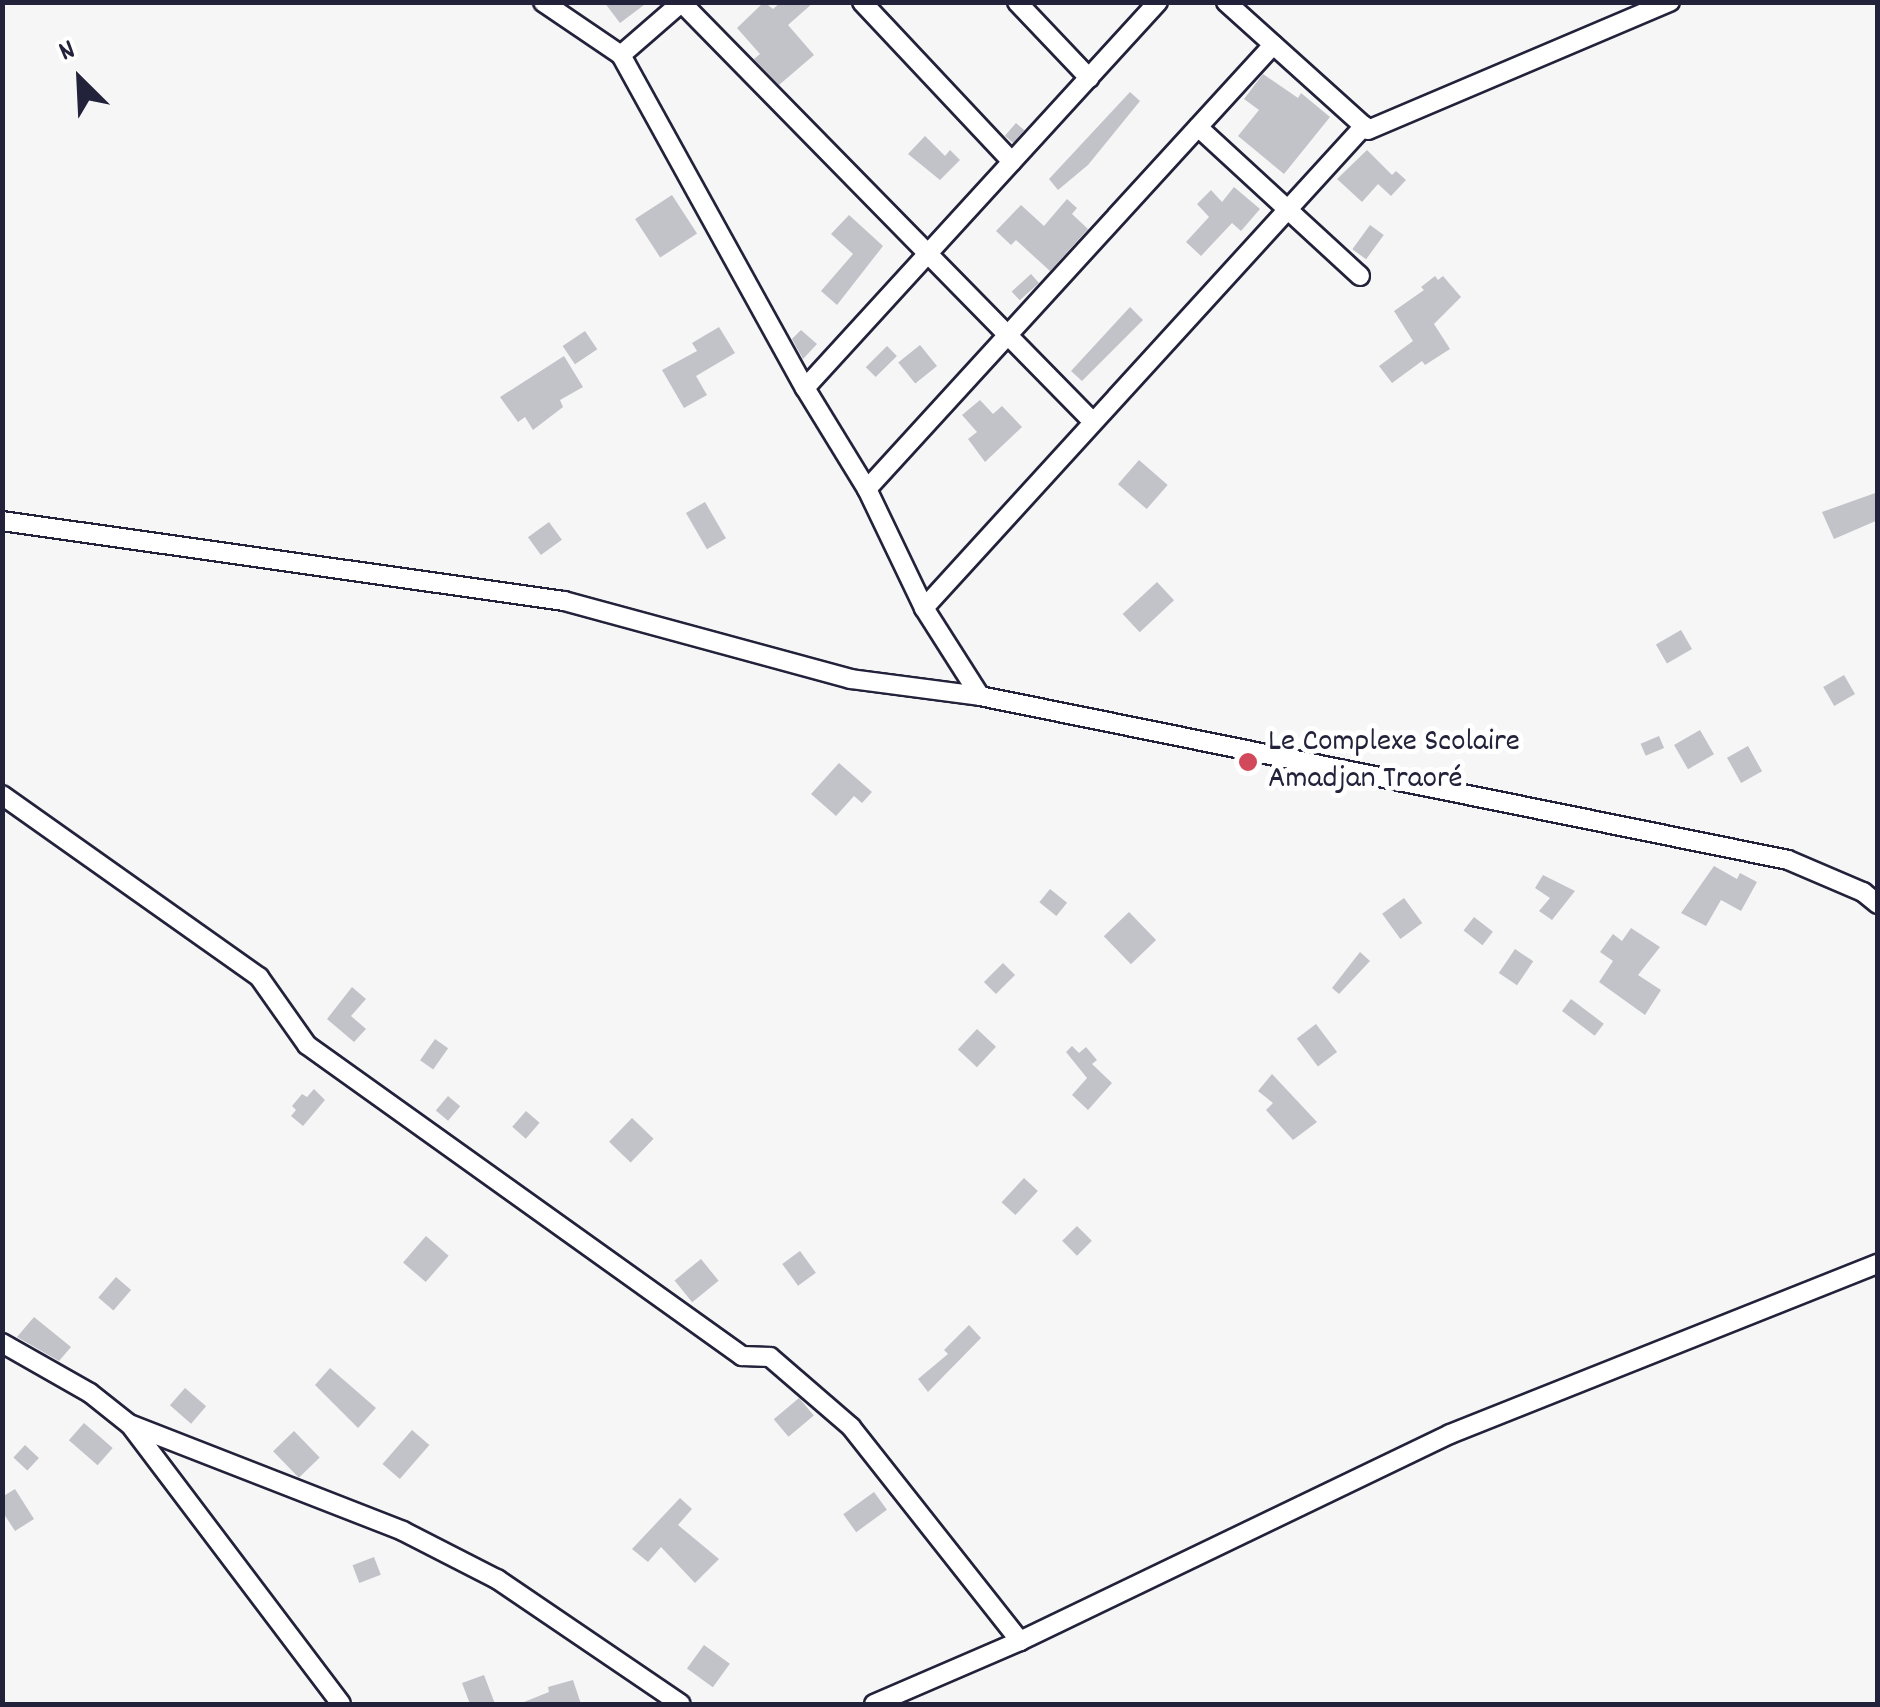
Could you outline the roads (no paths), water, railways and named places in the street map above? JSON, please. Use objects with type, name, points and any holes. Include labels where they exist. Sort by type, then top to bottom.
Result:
[{"type":"street","points":[[543,2],[620,55],[805,388],[867,489],[924,608],[980,696]]},
{"type":"street","points":[[862,2],[1012,162]]},
{"type":"street","points":[[1017,2],[1089,78]]},
{"type":"street","points":[[805,388],[1158,2]]},
{"type":"street","points":[[1226,2],[1368,130],[1670,2]]},
{"type":"street","points":[[620,55],[682,3],[1093,422]]},
{"type":"street","points":[[867,489],[1273,44]]},
{"type":"street","points":[[1198,126],[1360,276]]},
{"type":"street","points":[[924,608],[1364,126]]},
{"type":"street","points":[[2,522],[564,601],[851,679],[980,696],[1788,860],[1863,892],[1878,904]]},
{"type":"street","points":[[2,795],[258,977],[307,1045],[742,1356],[770,1356],[851,1427],[1020,1640]]},
{"type":"street","points":[[874,1704],[1020,1640],[1450,1434],[1878,1264]]},
{"type":"street","points":[[2,1344],[90,1392],[129,1424],[341,1704]]},
{"type":"street","points":[[129,1424],[403,1531],[497,1578],[681,1704]]},
{"type":"place","name":"Le Complexe Scolaire Amadjan Traoré","points":[[1248,762]]}]
